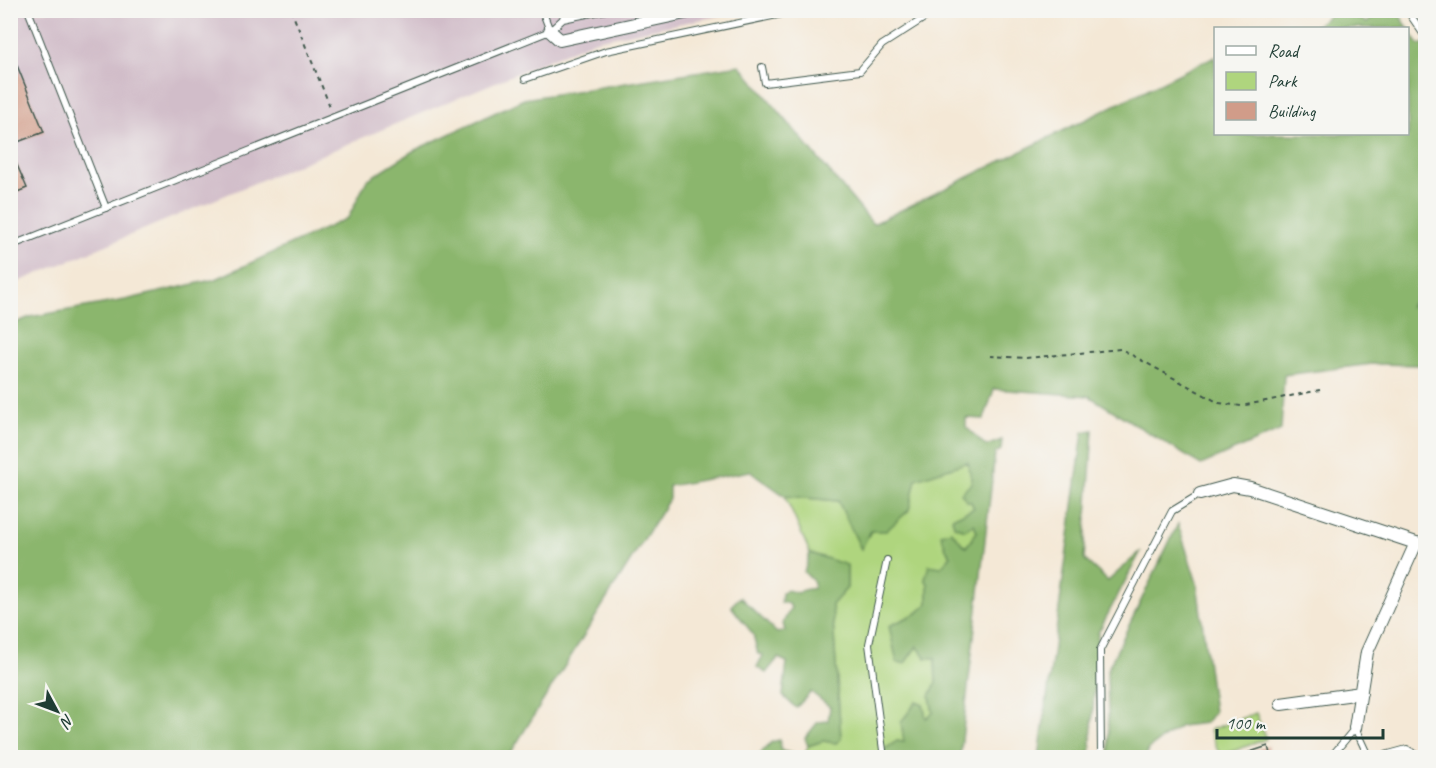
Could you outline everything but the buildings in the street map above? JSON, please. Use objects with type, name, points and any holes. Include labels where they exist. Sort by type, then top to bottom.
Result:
[{"type":"street","points":[[550,31],[560,40],[699,10]]},
{"type":"street","points":[[1200,494],[1233,484],[1421,544],[1367,652],[1355,728]]},
{"type":"street","points":[[1281,704],[1361,693]]},
{"type":"lane","points":[[28,10],[106,208]]},
{"type":"lane","points":[[542,10],[550,31]]},
{"type":"lane","points":[[10,246],[550,31],[562,19],[565,10]]},
{"type":"lane","points":[[562,19],[606,10]]},
{"type":"lane","points":[[525,79],[606,51],[801,10]]},
{"type":"lane","points":[[762,68],[765,83],[860,71],[882,45],[937,10]]},
{"type":"lane","points":[[1407,10],[1425,38]]},
{"type":"lane","points":[[1101,758],[1100,650],[1172,511],[1200,494]]},
{"type":"lane","points":[[884,758],[869,644],[887,560]]},
{"type":"lane","points":[[1330,758],[1355,728],[1371,758],[1407,749],[1421,758]]},
{"type":"path","points":[[291,10],[334,117]]},
{"type":"path","points":[[990,356],[1026,358],[1121,349],[1219,403],[1240,406],[1320,390]]},
{"type":"shaded area","points":[[11,11],[744,11],[596,40],[11,285]]},
{"type":"green space","points":[[1335,11],[1346,11],[1367,23],[1379,11],[1397,11],[1407,27],[1314,27]]},
{"type":"green space","points":[[1409,30],[1419,45],[1425,43],[1425,284],[1410,307],[1425,301],[1425,365],[1372,364],[1284,375],[1281,430],[1201,465],[1089,396],[994,389],[984,419],[966,418],[966,427],[986,446],[1002,440],[1001,450],[995,453],[960,757],[873,757],[897,741],[904,742],[901,722],[917,701],[923,704],[926,718],[933,713],[930,696],[936,683],[935,658],[926,658],[917,646],[905,663],[897,663],[889,626],[917,613],[928,603],[928,584],[925,579],[929,565],[941,567],[951,556],[941,534],[951,531],[966,547],[977,532],[974,524],[965,530],[954,526],[952,518],[974,508],[961,493],[972,483],[968,462],[916,479],[909,510],[886,531],[871,531],[861,549],[838,501],[785,496],[750,471],[669,486],[669,499],[508,757],[11,758],[11,325],[30,317],[125,300],[216,279],[348,218],[367,180],[413,151],[524,99],[740,65],[873,224],[1214,56],[1214,135],[1409,135]]},
{"type":"green space","points":[[1093,430],[1084,559],[1108,581],[1141,551],[1098,633],[1090,757],[1039,757],[1083,432]]},
{"type":"green space","points":[[968,461],[972,483],[971,502],[977,532],[966,547],[951,531],[951,556],[941,567],[929,566],[928,603],[917,613],[890,626],[905,662],[917,646],[935,657],[936,683],[930,696],[933,714],[926,718],[901,722],[905,743],[897,741],[873,757],[804,757],[808,746],[823,741],[836,743],[841,739],[832,604],[847,588],[847,566],[810,553],[785,496],[838,501],[861,548],[871,531],[909,510],[915,479]]},
{"type":"green space","points":[[1178,524],[1197,583],[1214,712],[1206,723],[1181,726],[1148,749],[1146,757],[1109,757],[1107,671]]},
{"type":"green space","points":[[810,553],[847,565],[847,588],[832,605],[841,739],[836,743],[823,741],[808,746],[805,738],[818,722],[828,721],[830,707],[811,692],[796,708],[783,696],[787,662],[778,658],[766,673],[757,667],[763,655],[758,654],[753,634],[731,606],[740,597],[777,633],[785,631],[783,623],[791,607],[788,603],[781,603],[782,593],[787,590],[798,593],[814,588],[814,582],[804,572]]},
{"type":"green space","points":[[1256,713],[1266,739],[1220,756],[1210,730]]},
{"type":"green space","points":[[779,740],[782,751],[804,757],[756,757],[772,742]]}]
